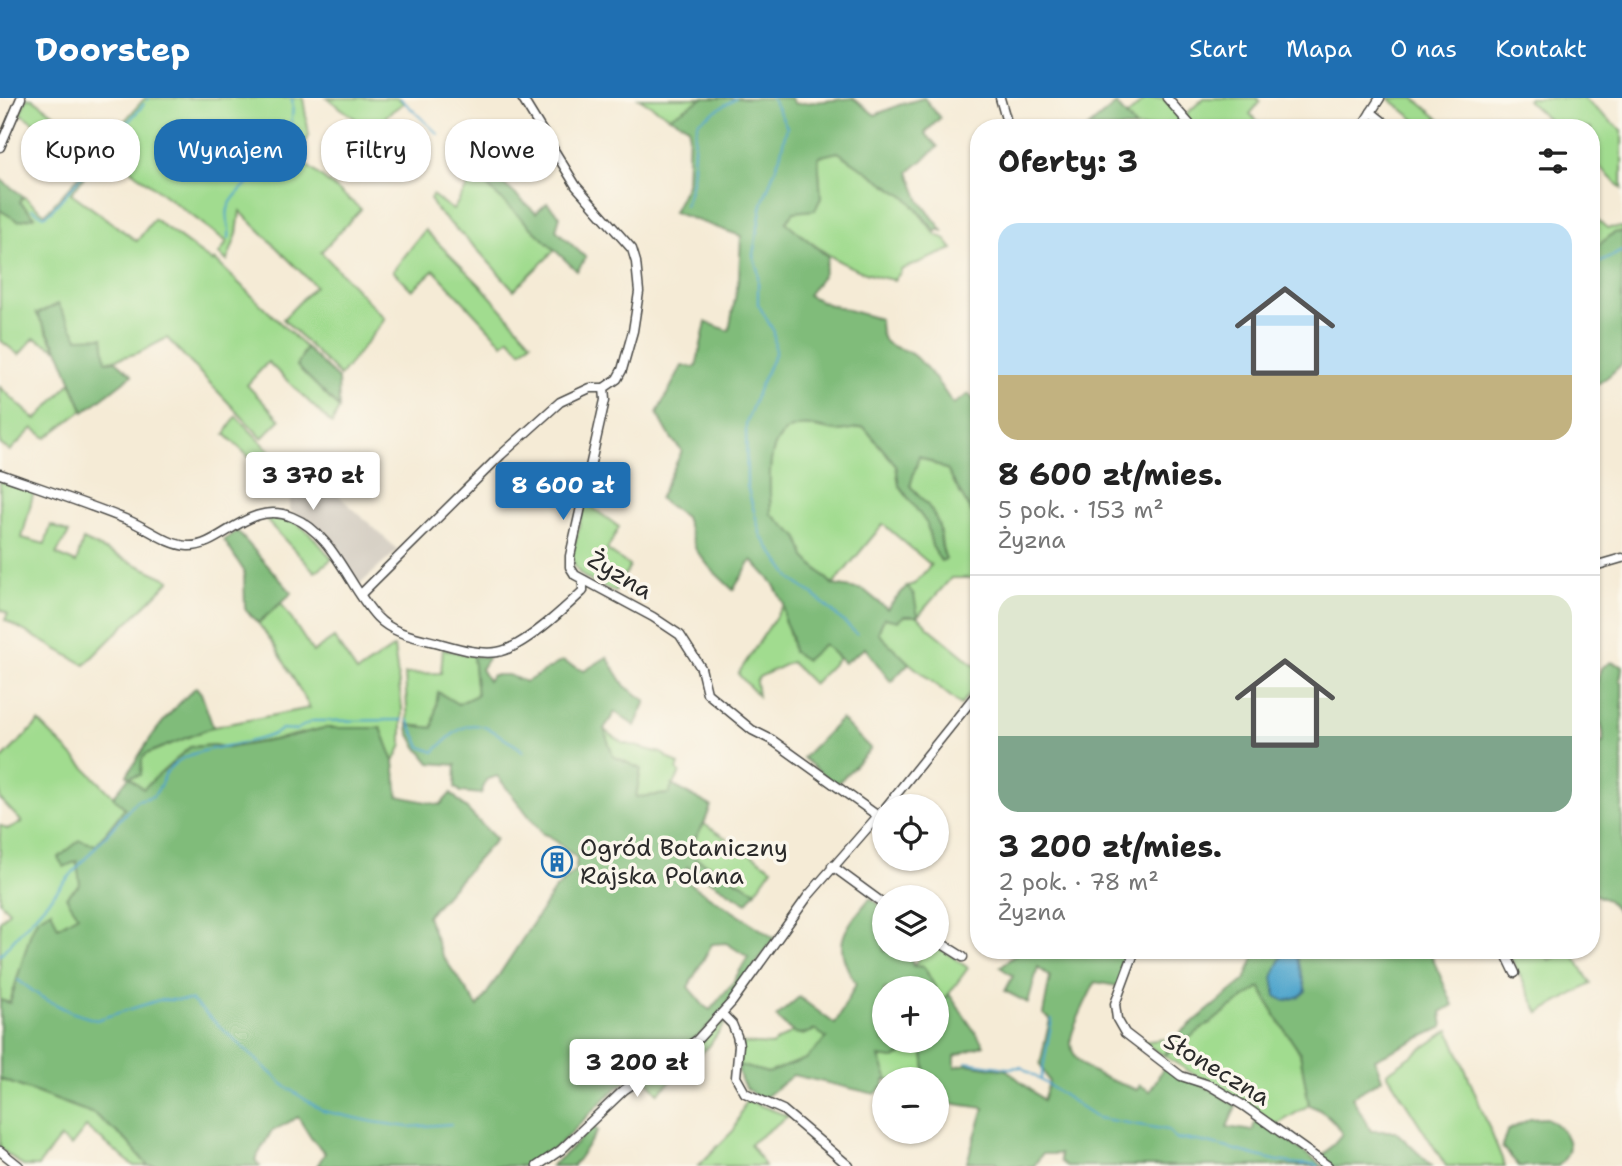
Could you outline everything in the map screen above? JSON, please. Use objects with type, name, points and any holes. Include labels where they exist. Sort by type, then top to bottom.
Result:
[{"type":"street","points":[[0,147],[21,98]]},
{"type":"street","points":[[361,594],[501,456],[560,402],[590,388],[604,388],[617,379],[622,370],[633,331],[639,292],[632,249],[576,186],[522,98]]},
{"type":"street","points":[[1000,98],[1006,119]]},
{"type":"street","points":[[1167,98],[1185,119]]},
{"type":"street","points":[[1367,119],[1380,98]]},
{"type":"street","points":[[1371,112],[1380,119]]},
{"type":"street","name":"Żyzna","points":[[604,388],[605,400],[570,556],[570,567],[575,575],[653,617],[680,635],[701,668],[707,693],[752,730],[872,805]]},
{"type":"street","points":[[0,474],[131,522],[176,544],[191,547],[255,517],[274,513],[293,517],[321,538],[378,618],[401,634],[472,651],[498,652],[513,646],[550,620],[583,591],[583,580]]},
{"type":"street","points":[[1600,564],[1622,558]]},
{"type":"street","points":[[896,794],[970,702]]},
{"type":"street","points":[[537,1166],[561,1150],[624,1090],[697,1040],[722,1014],[799,907],[872,822]]},
{"type":"street","points":[[832,866],[872,895]]},
{"type":"street","points":[[949,948],[963,957]]},
{"type":"street","name":"Słoneczna","points":[[1132,959],[1115,1004],[1117,1019],[1125,1033],[1181,1076],[1209,1085],[1244,1106],[1328,1166]]},
{"type":"street","points":[[1508,959],[1515,973]]},
{"type":"street","points":[[722,1014],[732,1024],[737,1036],[739,1045],[736,1077],[744,1093],[783,1110],[849,1166]]},
{"type":"street","points":[[0,1151],[19,1166]]},
{"type":"shaded area","points":[[309,468],[398,550],[359,585],[300,517],[290,511],[290,501]]},
{"type":"green space","points":[[27,98],[32,98],[61,119],[28,119],[20,113]]},
{"type":"green space","points":[[145,98],[303,98],[306,119],[154,119],[154,182],[307,182],[307,165],[321,177],[321,182],[328,182],[361,209],[321,252],[385,319],[340,376],[283,319],[315,286],[240,211],[237,234],[227,261],[219,254],[227,242],[140,177],[140,119],[126,119]]},
{"type":"green space","points":[[327,98],[398,98],[404,103],[384,119],[356,119]]},
{"type":"green space","points":[[639,98],[703,98],[670,117]]},
{"type":"green space","points":[[703,98],[791,98],[795,104],[853,98],[875,115],[924,98],[940,118],[925,133],[938,147],[909,172],[920,201],[944,232],[939,229],[936,232],[908,199],[838,152],[818,157],[821,198],[815,210],[794,212],[786,222],[828,257],[823,275],[808,295],[827,304],[880,319],[886,342],[920,361],[953,404],[970,395],[970,510],[947,470],[919,456],[910,486],[936,519],[946,559],[941,561],[932,546],[927,524],[899,485],[896,465],[864,427],[837,431],[799,426],[787,431],[774,450],[770,476],[771,514],[798,537],[805,557],[833,585],[864,590],[887,609],[907,586],[914,595],[918,616],[904,616],[898,621],[884,618],[878,633],[909,663],[891,682],[865,648],[844,663],[824,644],[806,660],[793,652],[791,635],[784,620],[784,604],[773,583],[752,560],[733,590],[696,550],[685,517],[659,499],[682,451],[657,413],[682,366],[696,367],[706,322],[729,331],[739,277],[741,236],[673,212],[687,184],[689,127],[670,117]]},
{"type":"green space","points":[[1146,98],[1164,98],[1181,119],[1129,119],[1127,116]]},
{"type":"green space","points":[[1204,98],[1257,98],[1260,102],[1250,114],[1255,119],[1188,119],[1185,115]]},
{"type":"green space","points":[[1388,98],[1414,98],[1439,119],[1414,119]]},
{"type":"green space","points":[[1583,98],[1622,131],[1622,189],[1600,168],[1600,119],[1547,119],[1527,100]]},
{"type":"green space","points":[[1116,104],[1128,119],[1098,119]]},
{"type":"green space","points":[[838,152],[908,199],[936,235],[944,238],[953,249],[900,270],[894,280],[862,272],[835,259],[785,223],[794,212],[821,198],[818,156]]},
{"type":"green space","points":[[0,179],[23,196],[20,202],[35,217],[18,221],[0,210]]},
{"type":"green space","points":[[74,182],[80,182],[71,193],[137,241],[154,219],[213,262],[215,260],[306,348],[297,366],[339,408],[332,424],[268,362],[247,385],[280,420],[262,438],[167,338],[138,353],[106,362],[78,338],[37,314],[56,349],[34,338],[19,355],[0,340],[0,210],[18,221],[34,216],[20,202],[23,196],[46,213]]},
{"type":"green space","points":[[470,182],[483,182],[555,250],[514,290],[437,211],[430,199],[432,195],[453,210]]},
{"type":"green space","points":[[483,182],[501,182],[536,213],[547,203],[560,216],[556,230],[586,258],[577,271]]},
{"type":"green space","points":[[1600,222],[1607,228],[1622,227],[1622,232],[1614,233],[1600,244]]},
{"type":"green space","points":[[425,230],[481,286],[531,342],[521,351],[509,338],[503,344],[434,270],[412,290],[393,271]]},
{"type":"green space","points":[[1622,232],[1622,364],[1600,382],[1600,244],[1614,233]]},
{"type":"green space","points":[[58,304],[78,338],[103,337],[106,362],[116,361],[132,375],[84,412],[61,355],[37,314]]},
{"type":"green space","points":[[306,348],[338,379],[339,408],[297,366]]},
{"type":"green space","points":[[71,382],[83,410],[46,438],[33,428],[10,451],[0,444],[0,387],[36,420]]},
{"type":"green space","points":[[236,416],[295,477],[292,488],[278,473],[272,479],[225,434]]},
{"type":"green space","points":[[802,425],[836,431],[864,427],[896,465],[899,485],[927,524],[932,546],[940,560],[946,559],[938,523],[928,506],[910,486],[919,456],[947,470],[970,510],[970,578],[951,578],[918,616],[970,661],[970,693],[961,705],[878,634],[884,617],[914,595],[907,586],[914,584],[931,565],[883,524],[833,585],[805,557],[798,537],[771,515],[772,456],[779,436],[786,430]]},
{"type":"green space","points":[[0,481],[34,491],[22,538],[45,544],[51,525],[69,533],[56,554],[76,563],[83,540],[170,580],[85,665],[5,620],[8,614],[0,609]]},
{"type":"green space","points":[[585,502],[619,527],[607,550],[630,566],[615,592],[587,579],[574,564],[572,556]]},
{"type":"green space","points":[[277,516],[302,527],[332,559],[315,572],[264,518]]},
{"type":"green space","points":[[237,531],[292,593],[258,623],[245,609],[244,571],[224,540]]},
{"type":"green space","points":[[281,603],[313,652],[334,638],[357,672],[394,647],[402,708],[402,745],[394,762],[381,728],[324,728],[228,748],[213,745],[190,747],[143,790],[129,777],[146,754],[213,727],[310,708],[275,646],[258,623]]},
{"type":"green space","points":[[784,604],[793,652],[824,644],[839,658],[813,684],[791,662],[759,677],[756,682],[758,696],[738,674]]},
{"type":"green space","points":[[443,649],[473,656],[477,695],[458,704],[433,728],[408,725],[405,674],[441,673]]},
{"type":"green space","points":[[473,656],[489,657],[481,669],[488,681],[492,675],[508,675],[526,682],[562,661],[584,671],[607,657],[625,686],[646,701],[635,726],[615,712],[604,729],[613,756],[641,769],[636,797],[669,794],[672,785],[711,806],[704,824],[686,853],[756,891],[747,903],[687,867],[686,881],[774,938],[727,1005],[705,1029],[685,1045],[621,1085],[566,1138],[529,1166],[317,1166],[325,1153],[311,1138],[298,1117],[271,1132],[255,1160],[260,1166],[148,1166],[126,1140],[94,1114],[0,1079],[0,1000],[10,1003],[37,919],[51,910],[58,927],[78,915],[66,897],[80,884],[77,861],[64,867],[58,858],[80,840],[96,845],[125,808],[113,797],[129,777],[143,789],[190,747],[213,745],[228,748],[324,728],[381,728],[394,762],[398,796],[440,805],[451,793],[496,839],[427,916],[442,955],[478,1007],[554,891],[575,871],[577,858],[543,834],[497,776],[486,780],[481,794],[461,792],[455,787],[456,765],[430,763],[417,747],[409,733],[408,725],[433,728],[438,692],[458,704],[477,695]],"holes":[[[726,943],[748,957],[732,984],[710,1010],[688,987],[712,944]]]},
{"type":"green space","points":[[1611,662],[1622,666],[1622,916],[1608,900],[1600,897],[1600,742],[1603,743],[1600,723],[1601,668]]},
{"type":"green space","points":[[196,687],[201,693],[213,727],[146,754],[142,759],[141,775],[127,775],[158,728]]},
{"type":"green space","points":[[841,719],[871,749],[836,785],[803,758]]},
{"type":"green space","points":[[39,722],[125,808],[95,846],[77,860],[80,884],[78,915],[57,927],[37,919],[10,1003],[0,1000],[0,921],[9,911],[0,902],[0,825],[7,829],[22,822],[0,799],[0,761]]},
{"type":"green space","points":[[603,729],[623,743],[661,753],[679,765],[677,770],[680,773],[669,794],[636,798],[613,756]]},
{"type":"green space","points":[[704,824],[772,868],[756,891],[686,853]]},
{"type":"green space","points":[[870,898],[872,899],[872,962],[912,962],[913,966],[924,967],[929,976],[872,976],[872,1053],[902,1053],[894,1059],[879,1057],[883,1067],[872,1067],[872,1093],[793,1075],[762,1100],[744,1086],[738,1065],[768,1073],[806,1059],[827,1038],[815,1030],[798,1034],[776,1017],[799,997],[835,1024],[856,984],[848,970],[842,948],[843,938],[852,920]]},
{"type":"green space","points":[[949,954],[968,968],[949,994],[949,976],[929,976],[924,967],[913,966],[916,962],[949,962]]},
{"type":"green space","points":[[1010,959],[1128,959],[1118,986],[1095,982],[1072,1034],[1072,1050],[1077,1059],[1095,1073],[1137,1090],[1140,1085],[1150,1091],[1164,1067],[1214,1091],[1236,1106],[1227,1127],[1252,1131],[1257,1118],[1323,1166],[1066,1166],[1060,1161],[1060,1154],[1042,1154],[1034,1166],[996,1166],[996,1162],[967,1162],[984,1108],[949,1103],[949,1067],[925,1067],[923,1053],[949,1053],[949,994],[984,1045],[955,1056],[955,1067],[966,1064],[1007,1070],[1043,1100],[1049,1082],[1040,1064],[1050,1019],[1043,1014],[1050,977],[1038,967],[1028,1003],[1005,991],[1013,976],[1000,967]]},
{"type":"green space","points":[[1253,959],[1433,959],[1453,1005],[1441,1012],[1443,1027],[1375,1059],[1382,1079],[1352,1097],[1371,1131],[1395,1131],[1432,1166],[1331,1166],[1321,1158],[1342,1134],[1328,1116],[1309,1105],[1300,1053],[1260,987],[1164,1056],[1174,1038],[1245,980]]},
{"type":"green space","points":[[1512,959],[1576,959],[1591,984],[1539,1013]]},
{"type":"green space","points":[[1260,987],[1300,1053],[1309,1105],[1276,1125],[1142,1042],[1174,1038],[1166,1054]]},
{"type":"green space","points":[[723,1021],[725,1023],[709,1046],[658,1093],[646,1079],[685,1057]]},
{"type":"green space","points":[[815,1030],[828,1037],[806,1059],[768,1073],[738,1065],[742,1043],[771,1045],[792,1032],[803,1035]]},
{"type":"green space","points":[[1449,1030],[1505,1166],[1446,1166],[1387,1073]]},
{"type":"green space","points":[[902,1053],[923,1053],[925,1067],[882,1067],[878,1057],[894,1059]]},
{"type":"green space","points":[[0,1079],[94,1114],[126,1140],[148,1166],[134,1166],[86,1127],[71,1146],[60,1138],[38,1166],[23,1166],[0,1148]]},
{"type":"green space","points":[[746,1100],[788,1116],[750,1144],[765,1166],[698,1166],[734,1130]]},
{"type":"green space","points":[[1547,1118],[1560,1128],[1568,1139],[1568,1152],[1564,1159],[1558,1166],[1519,1166],[1502,1147],[1507,1131],[1530,1119]]},
{"type":"green space","points":[[591,1125],[598,1131],[573,1166],[551,1166],[576,1144]]},
{"type":"water","points":[[1281,959],[1298,959],[1306,991],[1285,1001],[1276,996],[1273,977]]},
{"type":"waterway","points":[[229,238],[229,206],[235,196],[276,154],[288,134],[293,111],[292,98]]},
{"type":"waterway","points":[[400,98],[438,134]]},
{"type":"waterway","points":[[685,206],[692,182],[695,133],[699,121],[736,98]]},
{"type":"waterway","points":[[772,98],[787,127],[780,156],[762,204],[753,255],[758,271],[758,304],[774,332],[775,354],[746,424],[747,486],[761,536],[792,580],[814,595],[857,634]]},
{"type":"waterway","points":[[131,119],[144,104]]},
{"type":"waterway","points":[[32,209],[44,216],[76,182]]},
{"type":"waterway","points":[[1600,262],[1622,251]]},
{"type":"waterway","points":[[0,955],[137,800],[155,794],[166,773],[180,760],[203,751],[264,738],[282,729],[296,730],[312,721],[403,720]]},
{"type":"waterway","points":[[408,720],[421,747],[434,752],[459,730],[475,725],[494,731],[523,752]]},
{"type":"waterway","points":[[18,980],[41,997],[71,1012],[96,1020],[159,1000],[191,1000],[286,1087],[323,1111],[408,1127],[451,1124]]},
{"type":"waterway","points":[[1041,1079],[1052,1019]]},
{"type":"waterway","points":[[966,1062],[1008,1068],[1021,1067],[1098,1118],[1168,1130],[1176,1139],[1193,1140],[1279,1161],[1318,1166]]},
{"type":"place","name":"Ogród Botaniczny Rajska Polana","points":[[557,862]]}]
